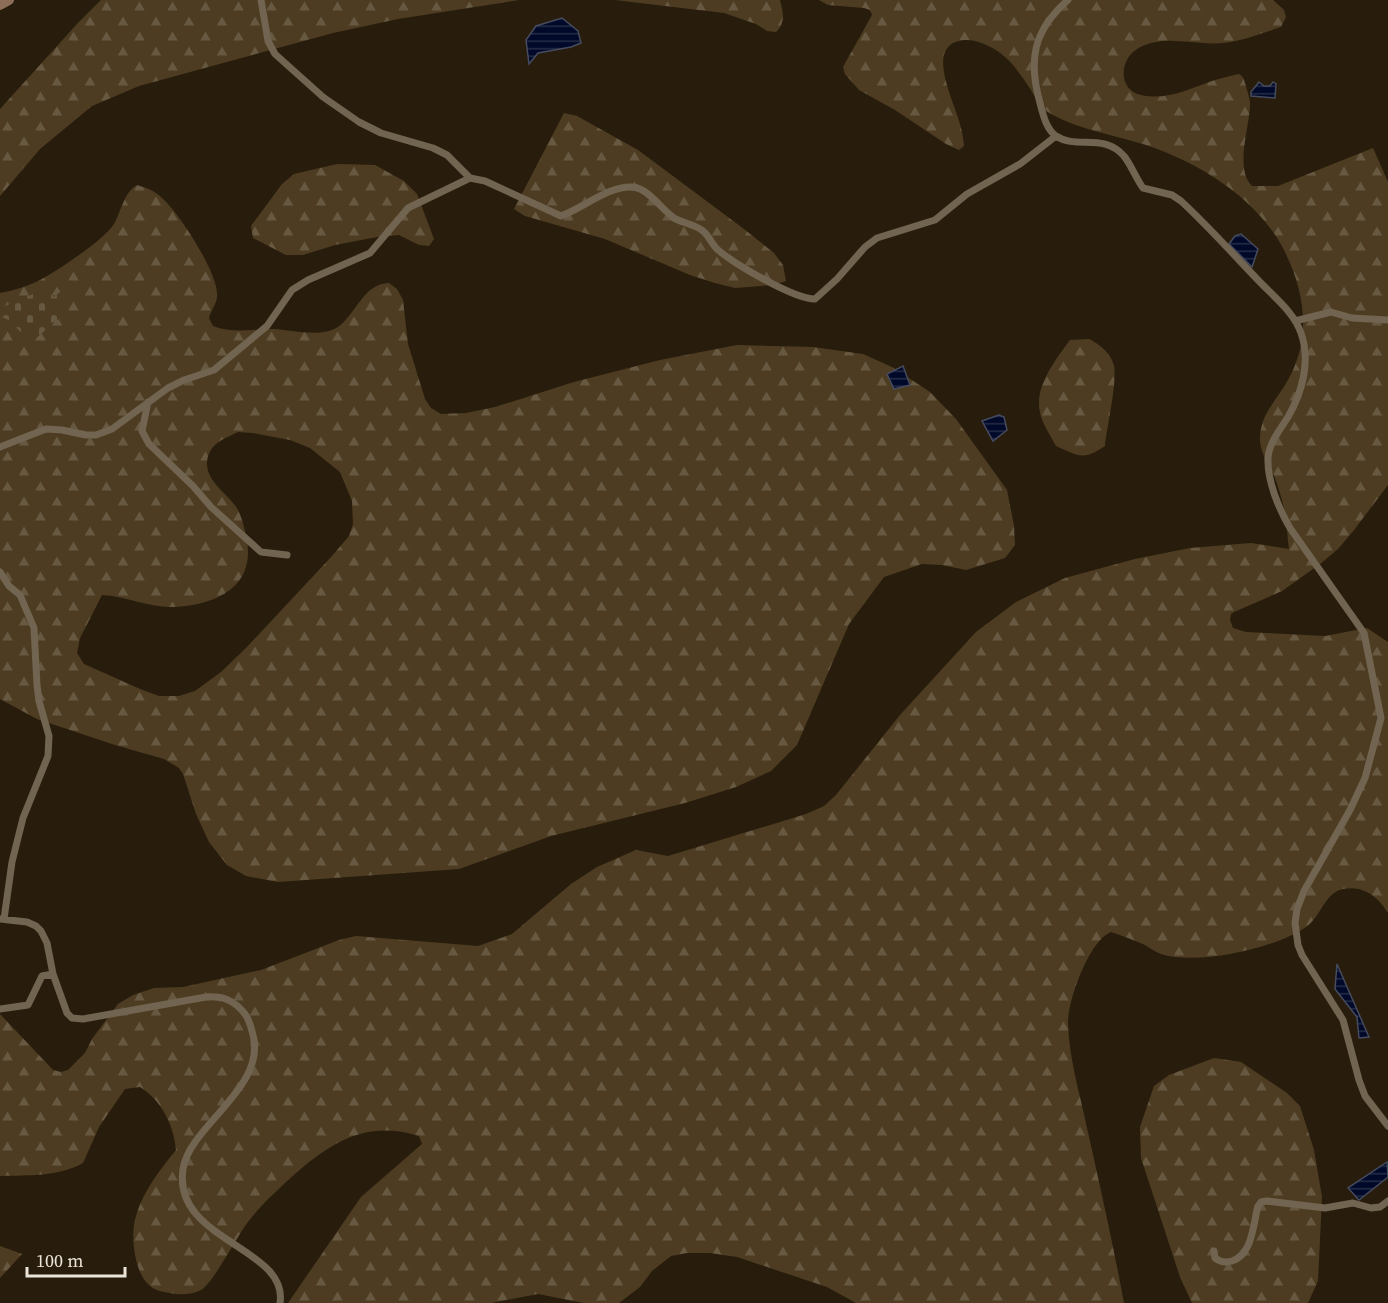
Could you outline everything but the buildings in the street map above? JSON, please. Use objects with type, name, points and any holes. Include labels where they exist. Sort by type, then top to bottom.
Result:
[{"type":"street","points":[[0,5],[9,0]]},
{"type":"street","points":[[261,0],[268,40],[275,54],[323,97],[359,122],[381,133],[433,148],[447,155],[470,178],[485,181],[561,216],[609,192],[635,187],[643,191],[674,218],[702,230],[717,248],[734,260],[797,296],[815,299],[877,238],[935,220],[967,194],[1020,164],[1056,136]]},
{"type":"street","points":[[1068,0],[1060,7],[1038,40],[1033,61],[1037,93],[1049,129],[1056,136],[1068,141],[1095,141],[1108,144],[1124,156],[1143,188],[1172,195],[1196,214],[1295,321],[1305,347],[1302,383],[1298,399],[1272,442],[1268,458],[1271,480],[1282,513],[1290,528],[1364,633],[1381,718],[1365,778],[1350,810],[1304,891],[1297,909],[1295,923],[1302,956],[1343,1020],[1365,1096],[1388,1126]]},
{"type":"street","points":[[0,447],[46,429],[96,435],[112,429],[148,402],[184,380],[214,370],[267,326],[292,290],[308,280],[370,253],[408,208],[470,178]]},
{"type":"street","points":[[1295,321],[1331,312],[1352,318],[1388,320]]},
{"type":"street","points":[[148,402],[142,431],[148,444],[193,486],[211,507],[261,552],[287,555]]},
{"type":"street","points":[[0,572],[9,586],[20,595],[33,628],[39,701],[49,736],[48,756],[23,818],[12,862],[2,919],[27,922],[41,931],[47,943],[53,974],[67,1013],[72,1018],[83,1019],[220,996],[231,1001],[248,1018],[255,1040],[254,1054],[243,1083],[195,1143],[183,1167],[182,1180],[190,1206],[206,1225],[266,1266],[278,1280],[282,1292],[280,1303]]},
{"type":"street","points":[[0,1009],[28,1005],[42,976],[53,974]]},
{"type":"street","points":[[1214,1251],[1215,1258],[1220,1262],[1237,1259],[1249,1243],[1261,1202],[1325,1208],[1353,1203],[1380,1208],[1388,1201]]},
{"type":"green space","points":[[101,0],[519,0],[398,19],[333,33],[139,86],[92,106],[40,149],[0,196],[0,109]]},
{"type":"green space","points":[[615,0],[780,0],[783,13],[782,21],[776,32],[767,31],[756,24],[724,13]]},
{"type":"green space","points":[[819,0],[1273,0],[1284,10],[1286,17],[1281,27],[1230,42],[1168,41],[1147,44],[1137,49],[1131,54],[1124,67],[1128,87],[1141,95],[1159,96],[1177,93],[1222,78],[1241,75],[1250,102],[1243,158],[1244,169],[1252,186],[1278,186],[1373,148],[1388,182],[1388,485],[1338,549],[1282,591],[1234,612],[1230,620],[1233,628],[1246,632],[1325,636],[1367,628],[1388,642],[1388,913],[1375,897],[1351,888],[1331,895],[1311,923],[1293,935],[1236,953],[1195,958],[1176,957],[1161,954],[1141,943],[1111,932],[1103,937],[1095,947],[1087,959],[1071,1001],[1068,1024],[1070,1050],[1124,1303],[856,1303],[827,1287],[737,1257],[710,1253],[687,1253],[671,1256],[652,1271],[640,1287],[619,1303],[584,1303],[538,1294],[491,1303],[288,1303],[361,1197],[422,1144],[419,1136],[399,1131],[363,1133],[346,1139],[330,1147],[300,1170],[254,1214],[217,1271],[201,1290],[182,1294],[153,1288],[140,1271],[133,1233],[143,1198],[158,1173],[176,1150],[165,1114],[154,1099],[140,1087],[125,1089],[99,1127],[83,1163],[53,1173],[0,1176],[0,1014],[53,1070],[61,1072],[68,1070],[85,1053],[92,1039],[118,1004],[133,995],[154,988],[183,987],[261,970],[339,940],[356,936],[478,946],[512,934],[571,884],[597,867],[636,850],[668,856],[806,814],[824,806],[836,795],[900,715],[976,632],[1016,602],[1065,578],[1135,559],[1190,548],[1251,543],[1289,549],[1283,504],[1275,478],[1263,453],[1260,436],[1267,413],[1296,364],[1303,331],[1303,315],[1301,298],[1291,266],[1273,231],[1259,214],[1225,185],[1187,162],[1146,145],[1086,128],[1051,114],[1039,104],[1020,73],[1008,60],[994,49],[975,41],[954,42],[944,53],[944,74],[959,119],[964,146],[959,150],[946,144],[895,110],[859,90],[845,74],[843,67],[872,15],[870,10],[828,5]]},
{"type":"green space","points":[[564,113],[577,116],[638,150],[744,229],[774,253],[783,265],[786,281],[773,285],[735,288],[715,283],[690,275],[605,239],[525,216],[514,209]]},
{"type":"green space","points":[[337,164],[375,165],[404,181],[417,194],[434,239],[429,246],[419,245],[399,235],[335,245],[303,255],[286,255],[253,238],[251,226],[282,184],[294,174]]},
{"type":"green space","points":[[137,185],[159,196],[178,216],[196,242],[215,283],[217,297],[209,318],[213,326],[236,330],[273,329],[323,332],[338,327],[345,321],[373,288],[389,283],[397,289],[403,300],[408,344],[425,399],[431,408],[441,414],[466,413],[495,407],[574,382],[660,360],[737,345],[813,347],[863,354],[892,367],[930,392],[956,419],[1007,490],[1015,545],[1005,558],[966,570],[922,564],[884,577],[849,624],[797,745],[771,771],[736,787],[685,803],[551,836],[459,869],[278,882],[246,876],[227,865],[209,842],[179,768],[164,759],[37,719],[0,699],[0,293],[40,280],[91,246],[109,231],[133,188]],"holes":[[[238,432],[290,440],[310,448],[340,472],[352,501],[353,524],[349,536],[246,648],[221,672],[195,691],[179,696],[159,696],[84,664],[77,653],[80,638],[102,595],[156,606],[189,606],[217,598],[238,582],[245,571],[248,557],[244,526],[234,504],[210,476],[207,462],[211,450],[223,440]]]},
{"type":"green space","points":[[66,287],[64,300],[59,305],[61,317],[35,339],[25,336],[7,319],[0,317],[0,306],[45,289],[54,297]]},
{"type":"green space","points":[[1089,339],[1101,346],[1110,357],[1115,374],[1105,446],[1091,454],[1081,455],[1056,446],[1043,421],[1039,403],[1043,383],[1070,340]]},
{"type":"green space","points":[[1214,1058],[1241,1062],[1287,1093],[1300,1106],[1314,1150],[1322,1197],[1318,1281],[1308,1303],[1192,1303],[1180,1277],[1141,1158],[1140,1127],[1154,1086],[1169,1075]]},
{"type":"green space","points":[[0,1246],[22,1254],[0,1278]]},
{"type":"water","points":[[562,18],[578,31],[581,43],[538,53],[529,64],[526,40],[536,26]]},
{"type":"water","points":[[1259,82],[1264,86],[1270,86],[1273,82],[1276,84],[1275,98],[1251,96],[1251,92]]},
{"type":"water","points":[[1241,234],[1258,249],[1252,267],[1229,244],[1235,236]]},
{"type":"water","points":[[903,366],[910,385],[894,389],[887,374]]},
{"type":"water","points":[[999,415],[1004,417],[1007,430],[993,441],[982,421]]},
{"type":"water","points":[[1337,964],[1369,1037],[1359,1038],[1357,1017],[1335,989]]},
{"type":"water","points":[[1387,1162],[1388,1177],[1359,1200],[1348,1188]]}]
